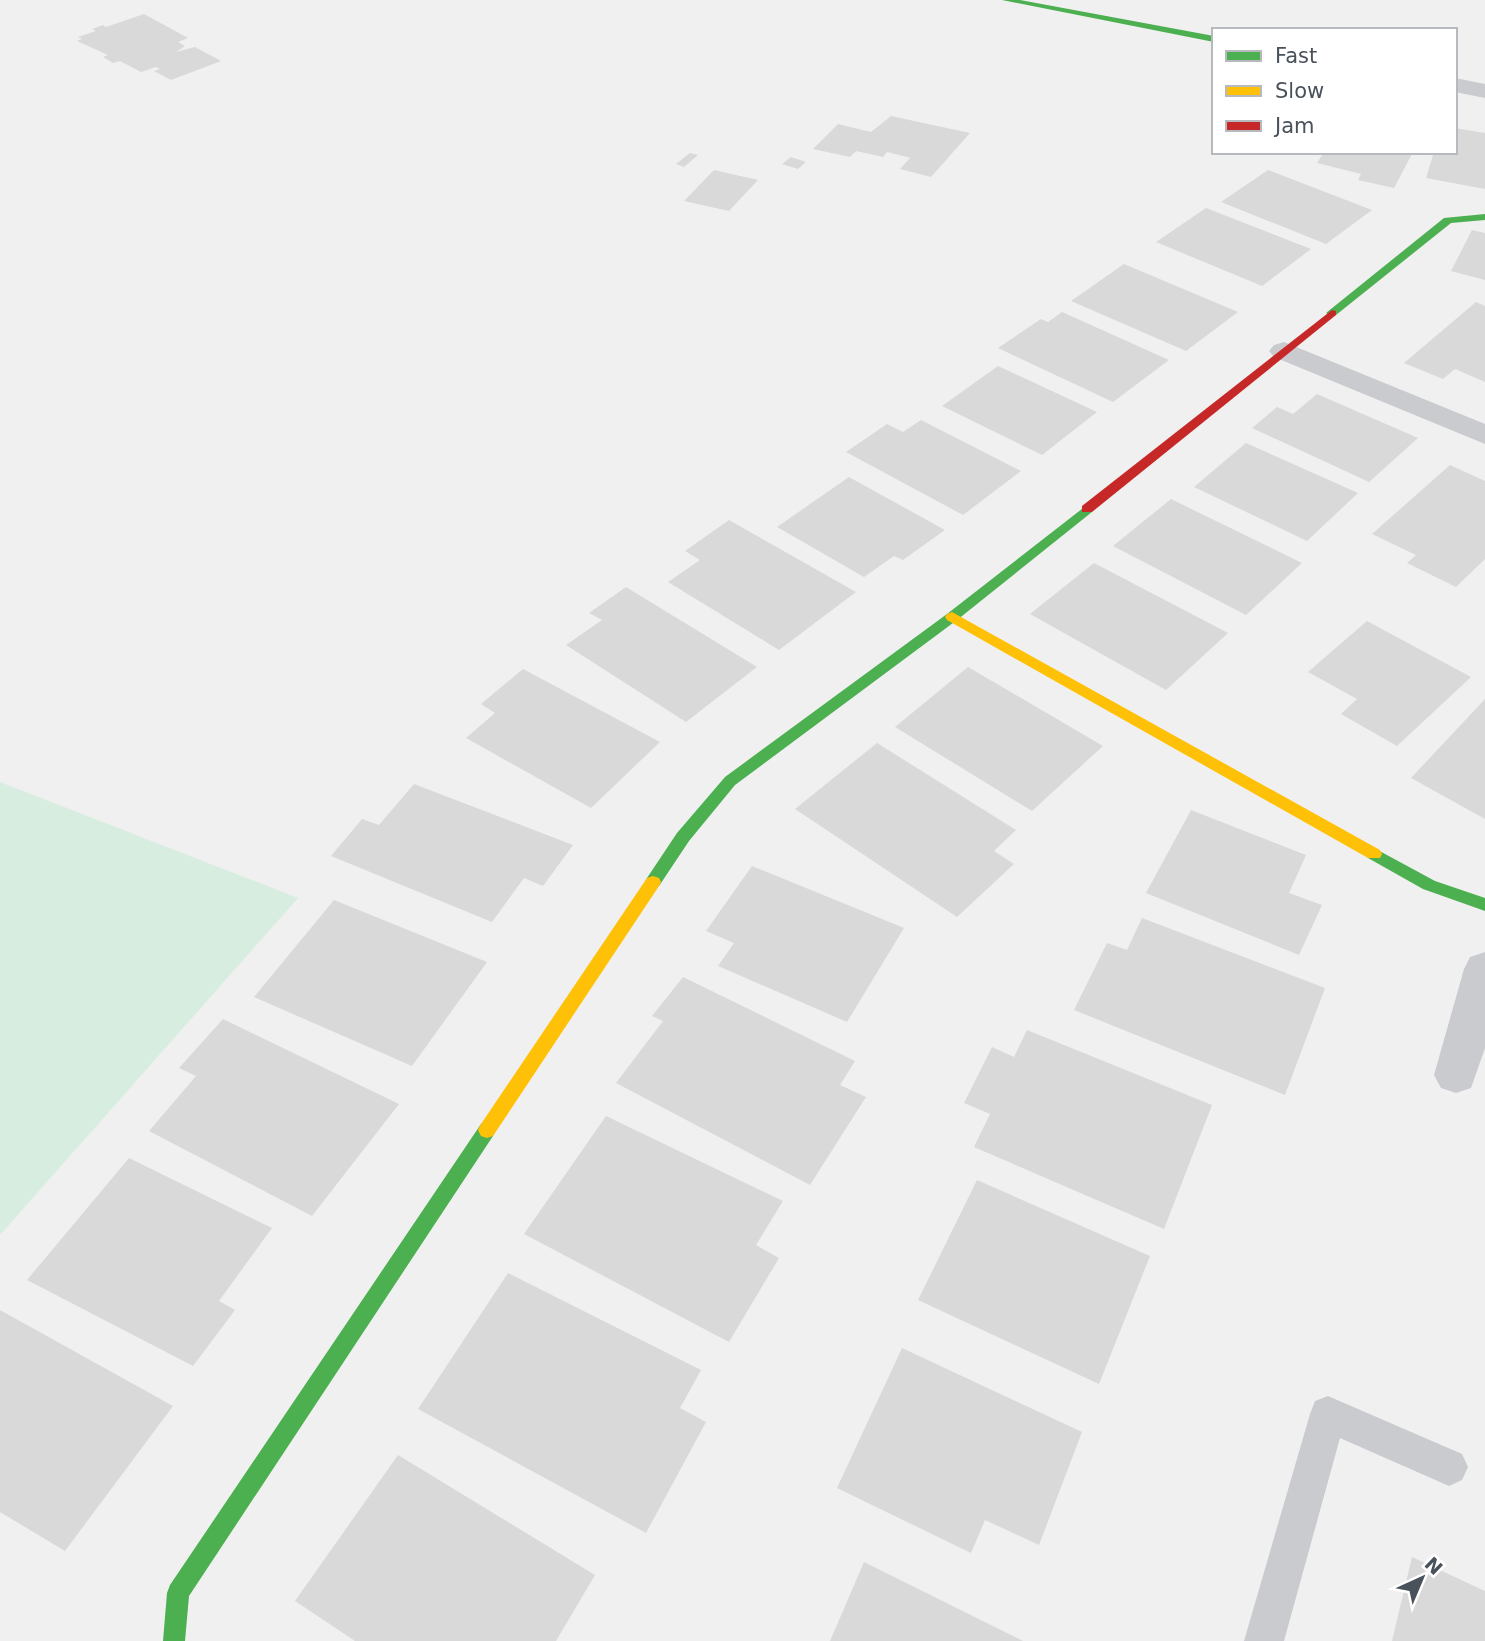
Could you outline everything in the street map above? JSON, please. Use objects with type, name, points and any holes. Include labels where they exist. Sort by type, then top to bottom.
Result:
[{"type":"street","points":[[1006,0],[1212,39]]},
{"type":"street","points":[[1457,85],[1485,90]]},
{"type":"street","points":[[174,1641],[178,1593],[683,836],[730,781],[952,618],[1448,220],[1485,217]]},
{"type":"street","points":[[1284,351],[1485,435]]},
{"type":"street","points":[[952,618],[1429,885],[1485,905]]},
{"type":"street","points":[[1456,1075],[1485,969]]},
{"type":"lane","points":[[1264,1641],[1328,1414],[1449,1467]]},
{"type":"green space","points":[[0,782],[298,898],[0,1235]]},
{"type":"building","points":[[144,14],[188,38],[178,42],[185,46],[176,52],[195,47],[221,61],[171,80],[154,71],[160,69],[156,67],[141,72],[120,61],[113,63],[103,57],[108,55],[77,41],[82,39],[78,37],[96,31],[92,29]]},
{"type":"building","points":[[891,116],[970,133],[931,177],[900,169],[910,158],[887,152],[883,157],[856,151],[850,157],[813,149],[838,124],[871,132]]},
{"type":"building","points":[[1457,128],[1485,133],[1485,189],[1426,178],[1433,154],[1457,154]]},
{"type":"building","points":[[690,153],[698,155],[684,167],[676,164]]},
{"type":"building","points":[[1323,154],[1412,154],[1394,188],[1358,180],[1361,174],[1317,163]]},
{"type":"building","points":[[791,157],[806,162],[798,169],[782,164]]},
{"type":"building","points":[[714,170],[758,180],[729,211],[684,201]]},
{"type":"building","points":[[1268,170],[1372,210],[1326,244],[1221,202]]},
{"type":"building","points":[[1206,208],[1311,249],[1262,286],[1156,242]]},
{"type":"building","points":[[1472,230],[1485,233],[1485,280],[1451,271]]},
{"type":"building","points":[[1124,264],[1238,312],[1186,351],[1071,301]]},
{"type":"building","points":[[1476,302],[1485,306],[1485,382],[1455,369],[1443,379],[1404,363]]},
{"type":"building","points":[[1062,312],[1169,360],[1113,402],[998,348],[1041,319],[1048,322]]},
{"type":"building","points":[[998,366],[1097,412],[1042,455],[942,406]]},
{"type":"building","points":[[1317,394],[1418,438],[1369,482],[1252,428],[1277,407],[1293,414]]},
{"type":"building","points":[[921,420],[1021,471],[963,515],[846,452],[887,424],[903,432]]},
{"type":"building","points":[[1246,443],[1358,493],[1307,541],[1194,487]]},
{"type":"building","points":[[1450,465],[1485,481],[1485,559],[1456,587],[1407,563],[1416,555],[1372,534]]},
{"type":"building","points":[[849,477],[945,530],[903,560],[894,556],[864,577],[777,527]]},
{"type":"building","points":[[1171,499],[1302,563],[1246,615],[1113,546]]},
{"type":"building","points":[[729,520],[856,592],[779,650],[668,582],[700,560],[685,551]]},
{"type":"building","points":[[1094,563],[1228,633],[1166,690],[1030,614]]},
{"type":"building","points":[[626,587],[757,667],[686,722],[566,645],[602,620],[589,613]]},
{"type":"building","points":[[1367,621],[1471,677],[1397,746],[1341,714],[1357,699],[1308,672]]},
{"type":"building","points":[[968,667],[1103,746],[1032,811],[895,727]]},
{"type":"building","points":[[523,669],[660,742],[591,808],[466,738],[495,713],[481,704]]},
{"type":"building","points":[[1485,699],[1485,819],[1411,778]]},
{"type":"building","points":[[877,743],[1016,830],[994,851],[1014,864],[957,917],[795,809]]},
{"type":"building","points":[[414,784],[573,845],[543,886],[524,878],[492,922],[331,856],[362,819],[379,825]]},
{"type":"building","points":[[1191,810],[1306,855],[1289,893],[1322,905],[1299,955],[1146,893]]},
{"type":"building","points":[[752,866],[904,928],[847,1022],[718,966],[734,943],[706,931]]},
{"type":"building","points":[[334,900],[487,962],[412,1066],[254,997]]},
{"type":"building","points":[[1142,918],[1325,988],[1285,1095],[1074,1010],[1107,943],[1127,950]]},
{"type":"building","points":[[683,977],[855,1061],[840,1085],[866,1097],[810,1185],[616,1083],[663,1021],[652,1016]]},
{"type":"building","points":[[223,1019],[399,1104],[312,1216],[149,1131],[196,1076],[179,1068]]},
{"type":"building","points":[[1027,1030],[1212,1105],[1164,1229],[974,1147],[990,1114],[964,1103],[992,1047],[1014,1057]]},
{"type":"building","points":[[606,1116],[783,1201],[756,1245],[779,1258],[729,1342],[524,1234]]},
{"type":"building","points":[[129,1158],[272,1228],[219,1301],[235,1310],[193,1366],[27,1280]]},
{"type":"building","points":[[977,1180],[1150,1256],[1099,1384],[918,1300]]},
{"type":"building","points":[[508,1273],[701,1370],[680,1408],[706,1422],[646,1533],[418,1409]]},
{"type":"building","points":[[0,1310],[173,1406],[65,1551],[0,1512]]},
{"type":"building","points":[[902,1348],[1082,1432],[1039,1545],[985,1520],[971,1553],[837,1488]]},
{"type":"building","points":[[398,1455],[595,1575],[556,1641],[355,1641],[295,1601]]},
{"type":"building","points":[[1412,1557],[1485,1591],[1485,1641],[1392,1641]]},
{"type":"building","points":[[864,1562],[1023,1641],[830,1641]]},
{"type":"traffic: fast","points":[[1006,0],[1212,39]]},
{"type":"traffic: fast","points":[[1332,313],[1448,220],[1485,217]]},
{"type":"traffic: fast","points":[[653,882],[683,837],[730,781],[952,617],[1087,509]]},
{"type":"traffic: fast","points":[[1374,854],[1429,885],[1485,905]]},
{"type":"traffic: fast","points":[[174,1641],[178,1593],[487,1130]]},
{"type":"traffic: slow","points":[[952,617],[1374,854]]},
{"type":"traffic: slow","points":[[487,1130],[653,882]]},
{"type":"traffic: jam","points":[[1087,509],[1332,313]]}]
